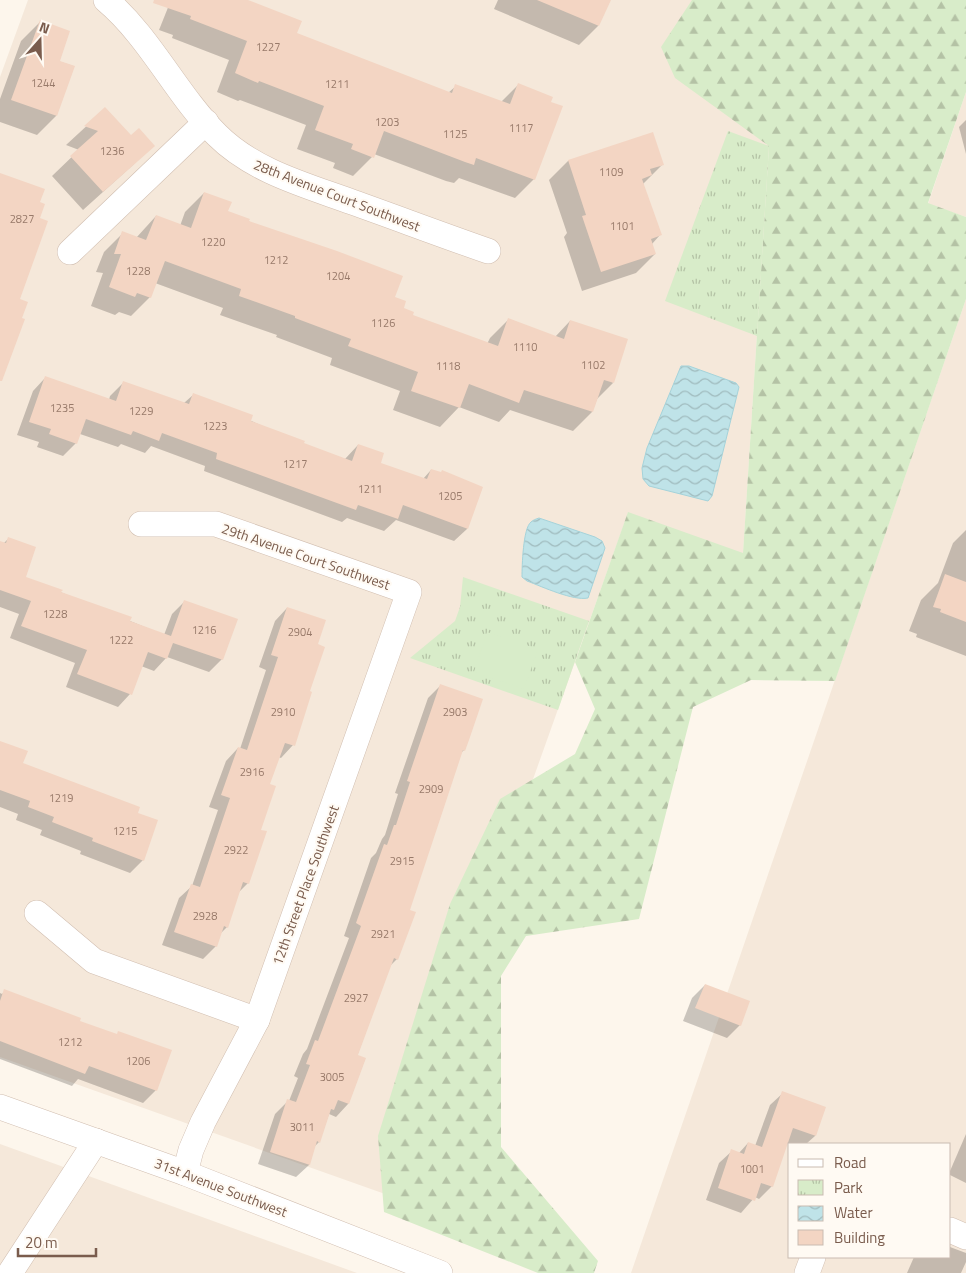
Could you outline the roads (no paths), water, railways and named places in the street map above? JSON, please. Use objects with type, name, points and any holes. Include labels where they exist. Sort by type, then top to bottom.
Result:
[{"type":"street","name":"28th Avenue Court Southwest","points":[[106,0],[122,14],[186,98],[217,135],[247,160],[281,176],[488,251]]},
{"type":"street","points":[[70,252],[206,122]]},
{"type":"street","name":"29th Avenue Court Southwest","points":[[141,524],[216,524],[410,592]]},
{"type":"street","name":"12th Street Place Southwest","points":[[186,1173],[191,1150],[203,1122],[257,1020],[410,592]]},
{"type":"street","points":[[37,913],[94,961],[257,1020]]},
{"type":"street","name":"31st Avenue Southwest","points":[[0,1107],[186,1173],[440,1273]]},
{"type":"street","points":[[10,1273],[96,1141]]},
{"type":"street","points":[[951,1230],[966,1236]]},
{"type":"street","points":[[806,1273],[813,1258]]},
{"type":"water","points":[[681,366],[689,366],[736,383],[739,387],[712,496],[708,501],[649,486],[643,479],[642,468],[647,448]]},
{"type":"water","points":[[539,518],[602,541],[605,548],[588,598],[558,593],[527,581],[522,577],[526,532],[531,522]]}]
